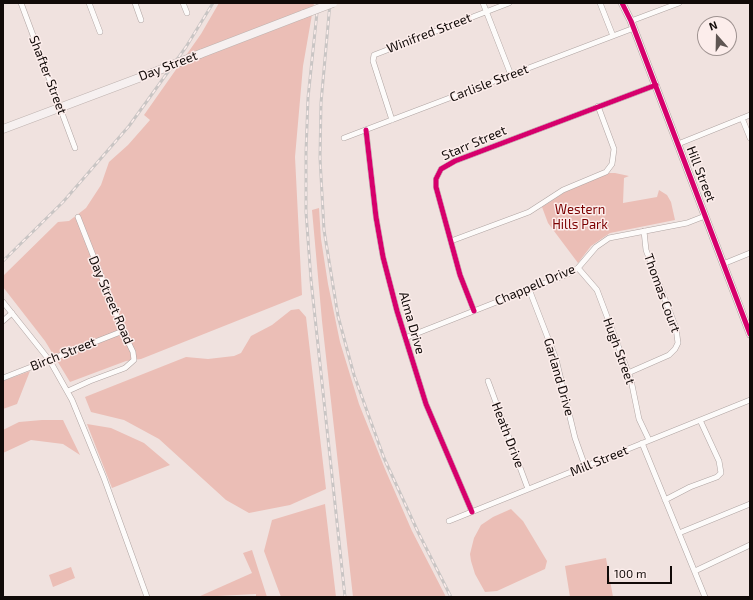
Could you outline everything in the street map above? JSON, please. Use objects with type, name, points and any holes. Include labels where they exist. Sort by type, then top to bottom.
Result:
[{"type":"main road","name":"Day Street","points":[[3,129],[333,3]]},
{"type":"street","name":"Shafter Street","points":[[20,3],[76,148]]},
{"type":"street","points":[[89,3],[100,32]]},
{"type":"street","points":[[135,3],[141,20]]},
{"type":"street","points":[[183,3],[187,13]]},
{"type":"street","points":[[483,3],[511,75]]},
{"type":"street","name":"Winifred Street","points":[[392,120],[373,56],[509,3]]},
{"type":"street","points":[[600,3],[613,36]]},
{"type":"street","name":"Hill Street","points":[[622,3],[633,24],[750,334]]},
{"type":"street","name":"Hill Street","points":[[628,3],[633,24]]},
{"type":"street","name":"Carlisle Street","points":[[344,138],[613,36],[633,24],[679,3]]},
{"type":"street","name":"Starr Street","points":[[474,311],[460,275],[436,184],[437,175],[443,167],[598,106],[656,85]]},
{"type":"street","points":[[451,241],[529,212],[563,190],[606,172],[613,162],[614,149],[598,106]]},
{"type":"street","points":[[678,144],[750,115]]},
{"type":"street","points":[[742,118],[750,138]]},
{"type":"street","name":"Alma Drive","points":[[366,130],[380,241],[405,338],[436,430],[472,512]]},
{"type":"street","name":"Chappell Drive","points":[[405,338],[529,290],[578,268],[604,240],[615,236],[687,223],[705,216]]},
{"type":"street","name":"Day Street Road","points":[[68,391],[125,368],[134,360],[133,352],[123,331],[78,217]]},
{"type":"street","name":"Thomas Court","points":[[628,373],[669,355],[675,349],[678,342],[676,328],[646,250],[644,231]]},
{"type":"street","points":[[723,264],[750,253]]},
{"type":"street","name":"Hugh Street","points":[[578,268],[597,290],[628,373],[639,419],[649,440]]},
{"type":"street","name":"Garland Drive","points":[[529,290],[556,359],[575,438],[585,466]]},
{"type":"street","points":[[3,302],[50,360],[80,415],[146,597]]},
{"type":"street","points":[[3,321],[12,313]]},
{"type":"street","name":"Birch Street","points":[[3,378],[123,331]]},
{"type":"street","name":"Heath Drive","points":[[488,382],[528,489]]},
{"type":"street","name":"Mill Street","points":[[449,521],[750,400]]},
{"type":"street","points":[[665,500],[720,474],[722,470],[700,420]]},
{"type":"street","points":[[642,443],[705,597]]},
{"type":"street","points":[[679,533],[750,504]]},
{"type":"street","points":[[695,571],[750,545]]},
{"type":"green space","points":[[219,3],[314,3],[303,66],[295,157],[302,295],[141,359],[126,361],[70,382],[45,341],[3,287],[3,276],[58,222],[69,221],[86,208],[101,185],[109,162],[128,145],[150,120],[144,115],[201,34]]},
{"type":"green space","name":"Western Hills Park","points":[[609,173],[629,176],[624,178],[623,203],[657,197],[659,190],[667,195],[671,202],[675,220],[610,233],[591,246],[578,263],[548,223],[542,207],[565,192]]},
{"type":"green space","points":[[319,208],[321,239],[328,284],[340,342],[359,404],[412,531],[446,597],[353,597],[322,321],[312,210]]},
{"type":"green space","points":[[299,309],[306,317],[326,489],[290,505],[249,513],[226,500],[159,439],[124,420],[91,412],[85,397],[186,357],[208,359],[234,356],[241,353],[251,336],[272,325],[291,310]]},
{"type":"green space","points":[[30,371],[17,404],[3,409],[3,381]]},
{"type":"green space","points":[[63,420],[80,455],[63,444],[31,440],[3,453],[3,430],[19,422]]},
{"type":"green space","points":[[87,424],[111,428],[144,443],[170,465],[112,488]]},
{"type":"green space","points":[[325,504],[336,597],[281,597],[264,551],[272,520]]},
{"type":"green space","points":[[511,509],[523,521],[547,561],[545,569],[497,591],[485,592],[475,574],[471,561],[470,554],[474,538],[481,525],[493,517]]},
{"type":"green space","points":[[252,550],[267,597],[256,597],[256,594],[198,597],[252,573],[243,553]]},
{"type":"green space","points":[[606,558],[613,597],[570,597],[565,566]]},
{"type":"green space","points":[[71,567],[75,578],[53,587],[49,575]]},
{"type":"railway","points":[[3,261],[63,202],[129,126],[186,47],[213,3]]},
{"type":"railway","points":[[318,3],[308,98],[306,212],[311,280],[345,597]]},
{"type":"railway","points":[[330,3],[321,103],[320,158],[324,230],[338,316],[354,375],[384,458],[418,532],[451,597]]},
{"type":"cycle path","points":[[622,3],[631,21],[750,334]]},
{"type":"cycle path","points":[[474,311],[460,275],[436,187],[436,179],[441,169],[455,161],[656,85]]},
{"type":"cycle path","points":[[366,130],[376,217],[383,257],[397,311],[426,404],[472,512]]}]
